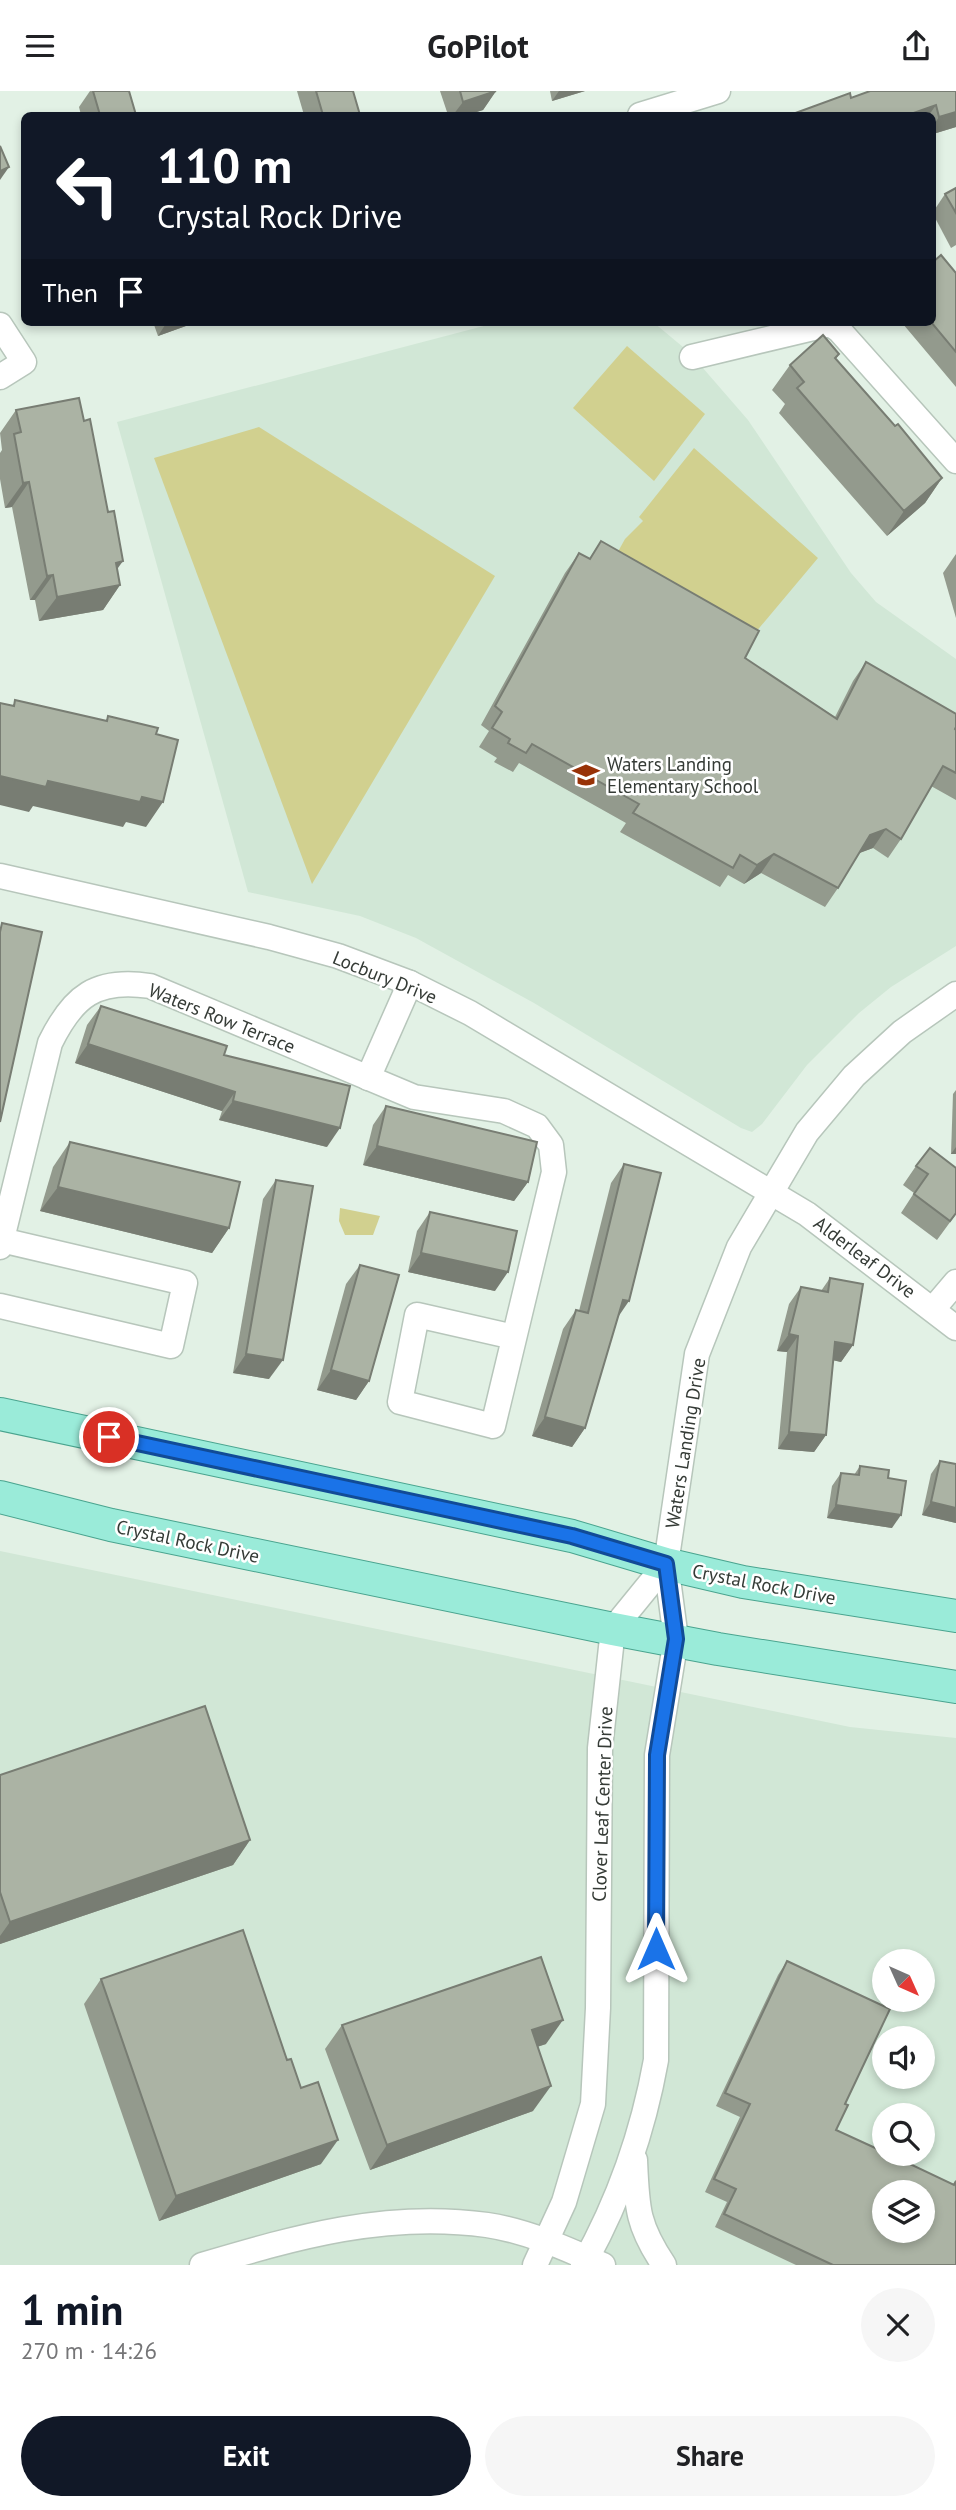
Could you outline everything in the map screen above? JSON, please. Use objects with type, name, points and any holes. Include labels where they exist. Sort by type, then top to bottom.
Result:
[{"type":"main road","name":"Crystal Rock Drive","points":[[0,1414],[572,1536],[666,1564],[743,1582],[956,1616]]},
{"type":"main road","name":"Crystal Rock Drive","points":[[0,1497],[111,1525],[613,1629],[718,1649],[956,1686]]},
{"type":"street","points":[[650,112],[718,91]]},
{"type":"street","points":[[0,325],[24,362],[0,377]]},
{"type":"street","points":[[692,356],[821,326]]},
{"type":"street","points":[[833,326],[956,461]]},
{"type":"street","name":"Locbury Drive","points":[[0,876],[269,937],[338,956],[410,982],[470,1013],[770,1192]]},
{"type":"street","name":"Waters Row Terrace","points":[[0,1306],[171,1346],[186,1283],[1,1243],[50,1043],[62,1016],[80,997],[101,987],[124,982],[150,986],[414,1097],[504,1111],[537,1126],[551,1145],[554,1172],[493,1426],[400,1402],[417,1315],[514,1337]]},
{"type":"street","points":[[368,1078],[410,982]]},
{"type":"street","name":"Waters Landing Drive","points":[[666,1564],[697,1354],[739,1247],[807,1132],[855,1076],[902,1032],[956,994]]},
{"type":"street","name":"Alderleaf Drive","points":[[770,1192],[807,1214],[956,1328]]},
{"type":"street","points":[[933,1310],[956,1282]]},
{"type":"street","points":[[613,1629],[666,1564]]},
{"type":"street","points":[[202,2265],[312,2233],[397,2222],[487,2225],[544,2241],[591,2263],[634,2152],[647,2109],[656,2060],[657,1755],[676,1639],[666,1564]]},
{"type":"street","name":"Clover Leaf Center Drive","points":[[535,2265],[564,2202],[593,2104],[598,2008],[600,1748],[613,1629]]},
{"type":"street","points":[[634,2152],[637,2202],[645,2237],[664,2265]]},
{"type":"shaded area","name":"Waters Landing Elementary School","points":[[484,326],[658,326],[689,352],[748,420],[851,573],[876,602],[956,659],[956,946],[891,987],[859,1013],[807,1065],[762,1124],[752,1132],[741,1128],[534,1003],[416,938],[360,916],[248,892],[117,422]]},
{"type":"shaded area","points":[[627,346],[705,414],[654,481],[573,408]]},
{"type":"shaded area","points":[[259,427],[495,576],[312,884],[154,458]]},
{"type":"shaded area","points":[[694,448],[818,558],[750,639],[615,557],[625,539],[643,521],[639,517]]},
{"type":"shaded area","points":[[340,1208],[380,1216],[373,1235],[345,1235],[339,1221]]},
{"type":"shaded area","points":[[0,1551],[850,1727],[956,1738],[956,2265],[0,2265]]},
{"type":"building","points":[[93,91],[129,91],[135,112],[99,112]]},
{"type":"building","points":[[316,91],[353,91],[359,112],[322,112]]},
{"type":"building","points":[[460,91],[496,91],[463,102]]},
{"type":"building","points":[[870,91],[956,91],[956,112],[939,117],[936,105],[916,112],[798,112],[850,93],[851,98]]},
{"type":"building","points":[[0,146],[9,167],[0,171]]},
{"type":"building","points":[[956,188],[956,213],[945,194]]},
{"type":"building","points":[[941,255],[956,273],[956,352],[934,326],[936,259]]},
{"type":"building","points":[[823,335],[839,354],[835,358],[895,426],[898,424],[942,478],[904,511],[797,388],[804,382],[790,365]]},
{"type":"building","points":[[79,398],[84,421],[90,419],[108,512],[114,511],[123,561],[116,563],[120,585],[57,597],[53,575],[47,576],[29,482],[23,483],[14,434],[21,432],[16,410]]},
{"type":"building","points":[[601,541],[759,631],[745,658],[837,719],[866,662],[956,714],[956,773],[943,766],[901,839],[886,829],[870,835],[838,888],[774,854],[757,865],[740,855],[733,868],[633,813],[639,804],[532,744],[526,753],[508,743],[510,739],[492,728],[502,712],[495,706],[579,553],[590,559]]},
{"type":"building","points":[[15,700],[107,721],[108,716],[158,728],[156,734],[178,740],[163,802],[142,797],[140,802],[48,781],[46,787],[0,776],[0,703],[14,706]]},
{"type":"building","points":[[2,923],[42,932],[0,1122],[0,932]]},
{"type":"building","points":[[101,1006],[227,1046],[224,1055],[350,1086],[340,1128],[233,1101],[235,1092],[88,1044]]},
{"type":"building","points":[[386,1106],[537,1142],[528,1182],[377,1146]]},
{"type":"building","points":[[70,1142],[240,1182],[229,1228],[58,1187]]},
{"type":"building","points":[[930,1148],[956,1168],[956,1213],[950,1221],[914,1194],[928,1174],[916,1166]]},
{"type":"building","points":[[624,1164],[661,1173],[629,1301],[623,1300],[585,1428],[545,1417],[576,1310],[588,1313]]},
{"type":"building","points":[[276,1180],[313,1186],[283,1360],[246,1354]]},
{"type":"building","points":[[430,1212],[517,1231],[508,1272],[421,1253]]},
{"type":"building","points":[[360,1265],[399,1275],[369,1381],[331,1370]]},
{"type":"building","points":[[830,1278],[863,1284],[853,1345],[835,1342],[826,1435],[789,1432],[798,1336],[789,1334],[801,1287],[828,1292]]},
{"type":"building","points":[[940,1461],[956,1464],[956,1508],[931,1502]]},
{"type":"building","points":[[860,1466],[889,1470],[888,1478],[906,1481],[901,1515],[836,1505],[841,1473],[859,1475]]},
{"type":"building","points":[[205,1706],[250,1840],[10,1922],[0,1892],[0,1775]]},
{"type":"building","points":[[243,1930],[287,2060],[291,2059],[301,2088],[318,2082],[338,2140],[176,2196],[101,1979]]},
{"type":"building","points":[[541,1957],[563,2020],[532,2030],[551,2086],[387,2145],[342,2025]]},
{"type":"building","points":[[787,1961],[872,2001],[872,2013],[888,2013],[882,2026],[872,2026],[872,2047],[836,2130],[872,2146],[872,2166],[914,2166],[954,2185],[956,2181],[956,2265],[833,2265],[724,2214],[736,2189],[714,2179],[750,2104],[725,2093]]},
{"type":"place","name":"Waters Landing Elementary School","points":[[586,775]]},
{"type":"route","points":[[109,1437],[572,1536],[666,1564],[676,1639],[657,1755],[656,1949]]}]
